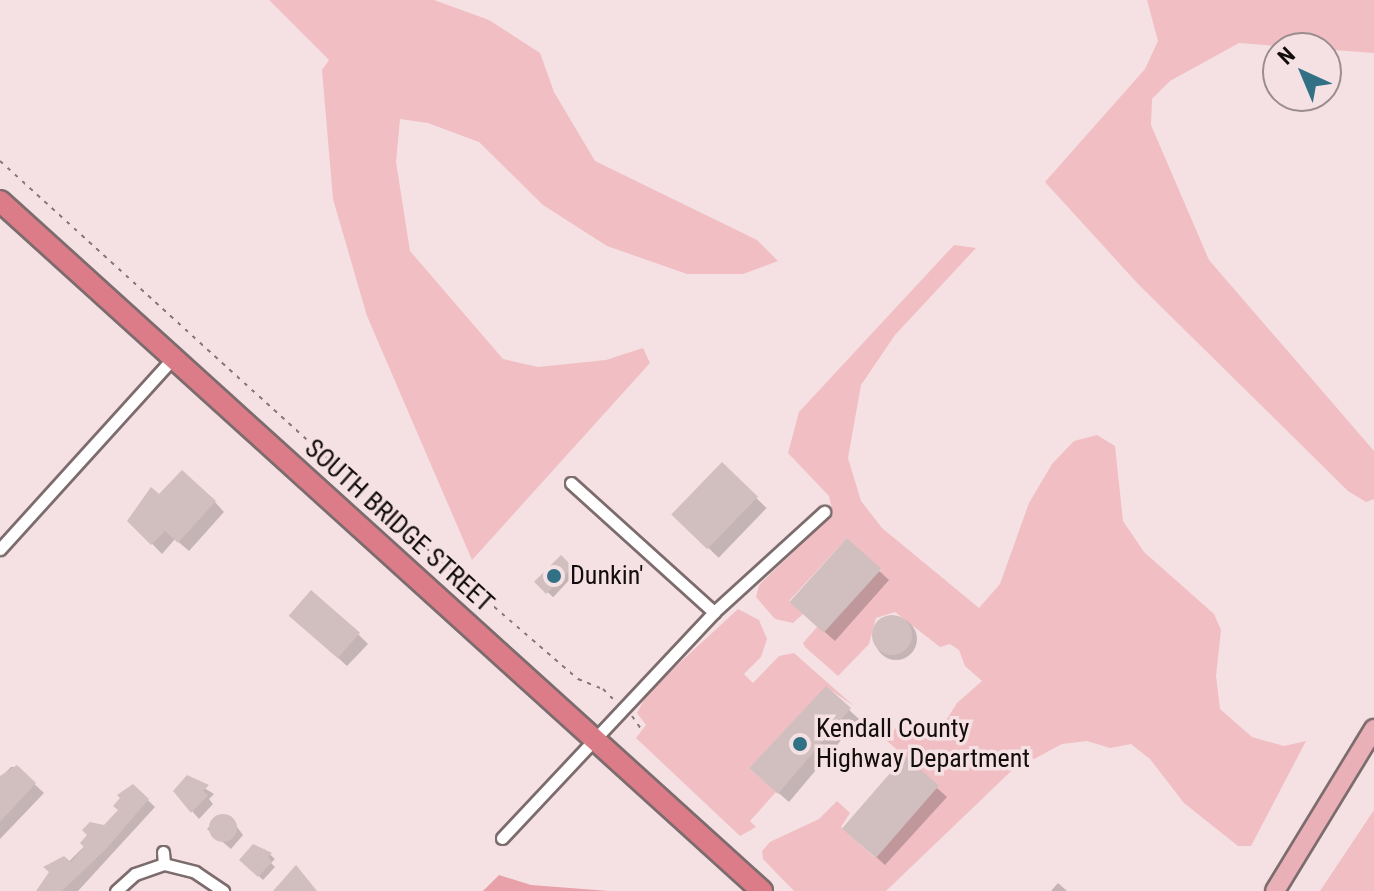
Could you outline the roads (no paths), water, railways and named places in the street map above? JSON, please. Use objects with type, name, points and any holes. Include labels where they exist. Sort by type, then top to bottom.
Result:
[{"type":"highway","name":"SOUTH BRIDGE STREET","points":[[0,201],[762,891]]},
{"type":"main road","points":[[1275,891],[1374,729]]},
{"type":"street","points":[[0,549],[174,357]]},
{"type":"street","points":[[571,483],[714,612]]},
{"type":"street","points":[[502,838],[714,612],[824,512]]},
{"type":"street","points":[[116,891],[135,874],[163,858],[195,872],[223,891]]},
{"type":"place","name":"Dunkin'","points":[[554,576]]},
{"type":"place","name":"Kendall County Highway Department","points":[[800,744]]}]
